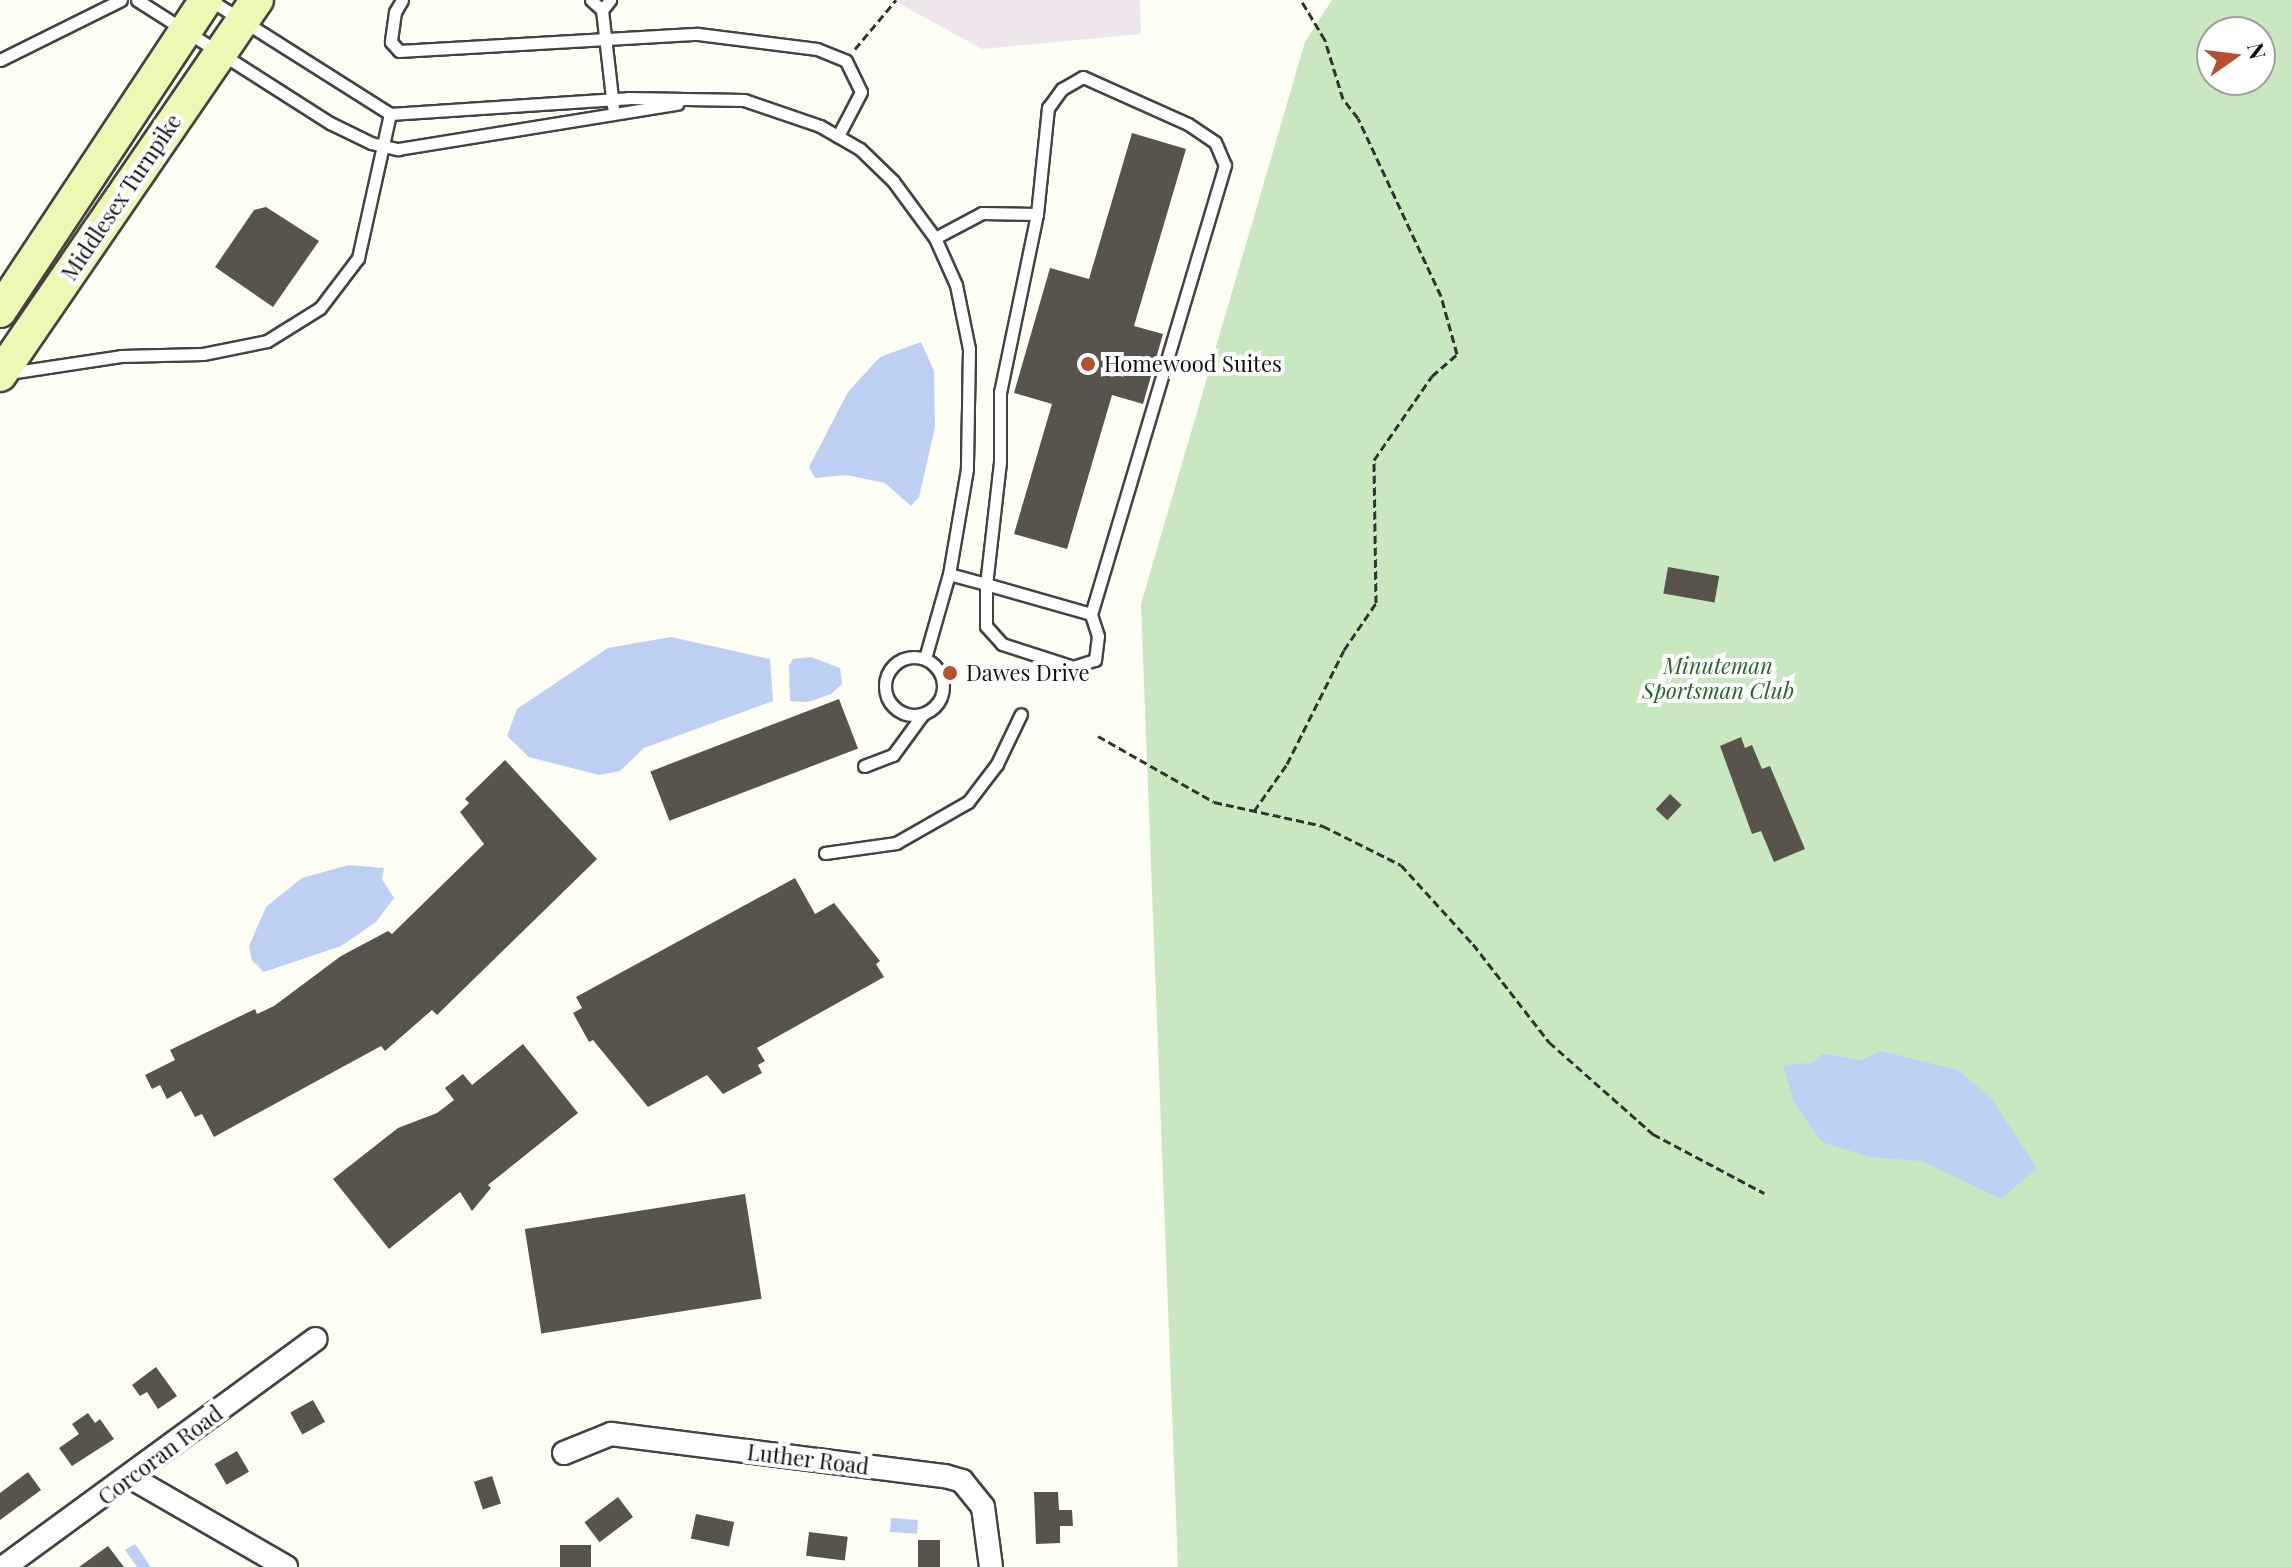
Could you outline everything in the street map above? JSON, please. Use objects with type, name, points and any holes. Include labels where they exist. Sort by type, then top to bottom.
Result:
[{"type":"main road","name":"Middlesex Turnpike","points":[[0,311],[208,0]]},
{"type":"main road","name":"Middlesex Turnpike","points":[[0,374],[250,11]]},
{"type":"street","name":"Corcoran Road","points":[[4,1567],[132,1478],[315,1339]]},
{"type":"street","name":"Luther Road","points":[[564,1453],[611,1434],[945,1476],[962,1481],[983,1507],[991,1567]]},
{"type":"street","points":[[132,1478],[286,1567]]},
{"type":"lane","points":[[0,60],[121,0]]},
{"type":"lane","points":[[137,0],[217,55],[341,129],[381,145],[425,147],[701,99]]},
{"type":"lane","name":"Middlesex Turnpike","points":[[208,0],[250,11]]},
{"type":"lane","points":[[402,0],[395,12],[391,42],[399,51],[607,42],[698,34],[749,36],[817,49],[846,61],[861,92],[838,136]]},
{"type":"lane","points":[[591,0],[602,10],[614,115]]},
{"type":"lane","points":[[602,10],[610,0]]},
{"type":"lane","points":[[250,11],[390,114],[612,99],[744,100],[778,109],[860,149],[893,181],[935,238],[956,285],[969,349],[967,469],[949,574],[925,658]]},
{"type":"lane","points":[[1083,77],[1188,124],[1215,142],[1225,165],[1091,614],[1098,636],[1095,660],[1073,667],[1002,644],[986,626],[986,584],[1000,462],[1000,392],[1037,214],[1048,108],[1062,89],[1083,77]]},
{"type":"lane","points":[[0,374],[121,356],[203,354],[267,341],[320,308],[358,258],[390,114]]},
{"type":"lane","points":[[935,238],[982,213],[1037,214]]},
{"type":"lane","points":[[949,574],[1091,614]]},
{"type":"lane","points":[[864,766],[893,755],[923,714],[940,701],[943,691],[936,665],[925,658],[897,661],[884,685],[897,710],[923,714]]},
{"type":"lane","points":[[825,853],[896,843],[968,802],[997,764],[1021,714]]},
{"type":"path","points":[[846,61],[896,0]]},
{"type":"path","points":[[1254,811],[1287,764],[1344,650],[1376,603],[1374,460],[1432,376],[1457,354],[1441,296],[1358,118],[1343,99],[1325,40],[1301,0]]},
{"type":"path","points":[[1098,736],[1214,802],[1323,826],[1401,865],[1473,944],[1549,1042],[1653,1134],[1764,1193]]},
{"type":"shaded area","points":[[893,0],[1140,0],[1141,34],[982,49]]},
{"type":"green space","name":"Minuteman Sportsman Club","points":[[1332,0],[2292,0],[2292,1567],[1178,1567],[1141,604],[1305,42]]},
{"type":"water","points":[[921,342],[934,371],[935,427],[919,497],[911,506],[885,483],[846,475],[815,478],[809,467],[848,392],[880,357]]},
{"type":"water","points":[[671,637],[770,659],[773,701],[644,748],[620,771],[599,775],[529,757],[507,736],[517,709],[608,648]]},
{"type":"water","points":[[811,657],[840,668],[842,684],[831,694],[808,702],[790,701],[789,666],[793,659]]},
{"type":"water","points":[[349,865],[384,868],[382,879],[394,898],[376,922],[341,946],[264,972],[252,960],[249,946],[266,907],[302,878]]},
{"type":"water","points":[[1881,1051],[1958,1070],[1991,1098],[2037,1168],[2001,1199],[1922,1161],[1869,1157],[1822,1142],[1794,1103],[1783,1065],[1813,1063],[1823,1054],[1861,1060]]},
{"type":"water","points":[[891,1518],[918,1520],[917,1534],[890,1532]]},
{"type":"water","points":[[135,1544],[151,1567],[137,1567],[125,1550]]},
{"type":"building","name":"Homewood Suites","points":[[1132,133],[1186,149],[1134,326],[1163,334],[1143,404],[1112,395],[1067,549],[1014,534],[1052,404],[1014,393],[1050,268],[1089,279]]},
{"type":"building","points":[[266,207],[319,241],[273,307],[215,267],[254,210]]},
{"type":"building","points":[[1668,567],[1719,576],[1715,603],[1663,594]]},
{"type":"building","points":[[839,699],[858,748],[669,821],[650,771]]},
{"type":"building","points":[[1741,737],[1745,748],[1752,745],[1762,769],[1770,766],[1805,849],[1774,862],[1761,831],[1752,834],[1720,746]]},
{"type":"building","points":[[505,760],[597,859],[437,1015],[432,1010],[385,1051],[381,1046],[214,1137],[202,1114],[195,1117],[181,1091],[167,1099],[160,1085],[152,1089],[145,1075],[175,1060],[170,1050],[255,1009],[257,1014],[274,1006],[341,956],[388,931],[392,934],[484,844],[460,812],[469,803],[465,799]]},
{"type":"building","points":[[1670,794],[1682,805],[1667,820],[1656,809]]},
{"type":"building","points":[[795,878],[815,914],[834,903],[880,961],[876,964],[884,977],[757,1048],[765,1061],[758,1065],[762,1073],[723,1094],[707,1075],[648,1107],[593,1040],[589,1042],[573,1013],[582,1008],[576,997]]},
{"type":"building","points":[[523,1044],[578,1113],[488,1185],[491,1188],[472,1211],[460,1192],[389,1249],[333,1179],[398,1128],[437,1113],[454,1100],[445,1088],[463,1074],[472,1085]]},
{"type":"building","points":[[745,1194],[762,1299],[541,1334],[525,1229]]},
{"type":"building","points":[[156,1367],[177,1396],[158,1409],[147,1392],[140,1396],[132,1385]]},
{"type":"building","points":[[313,1400],[325,1422],[302,1434],[290,1413]]},
{"type":"building","points":[[88,1413],[95,1423],[100,1419],[114,1439],[72,1466],[59,1448],[79,1434],[72,1424]]},
{"type":"building","points":[[237,1451],[249,1472],[226,1485],[214,1464]]},
{"type":"building","points":[[28,1472],[41,1490],[0,1520],[0,1493]]},
{"type":"building","points":[[492,1476],[501,1504],[483,1509],[474,1482]]},
{"type":"building","points":[[1034,1492],[1058,1492],[1059,1510],[1072,1510],[1073,1526],[1060,1526],[1060,1543],[1036,1544]]},
{"type":"building","points":[[618,1497],[633,1517],[600,1542],[584,1522]]},
{"type":"building","points":[[696,1514],[734,1522],[729,1547],[691,1538]]},
{"type":"building","points":[[809,1532],[848,1537],[845,1561],[806,1556]]},
{"type":"building","points":[[918,1540],[940,1540],[940,1567],[918,1567]]},
{"type":"building","points":[[560,1545],[591,1545],[591,1567],[560,1567]]},
{"type":"building","points":[[108,1546],[124,1567],[79,1567]]},
{"type":"place","name":"Homewood Suites","points":[[1088,364]]},
{"type":"place","name":"Dawes Drive","points":[[950,673]]}]
